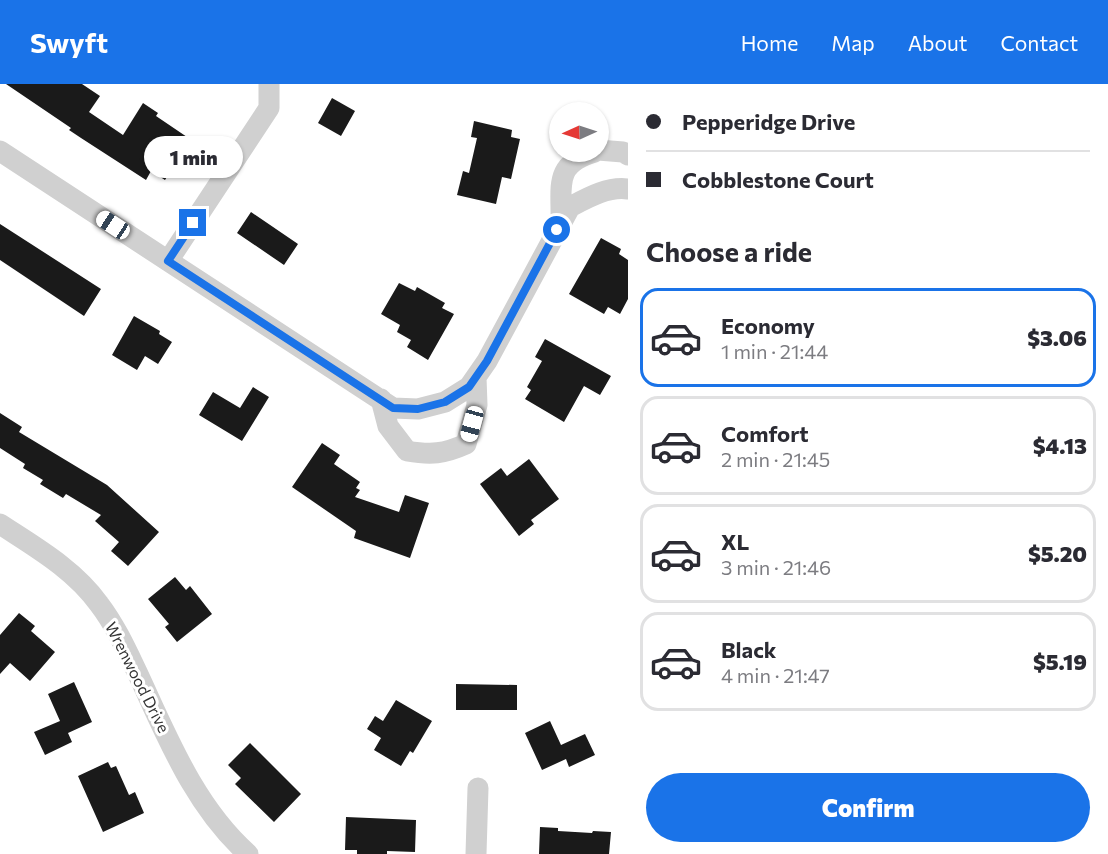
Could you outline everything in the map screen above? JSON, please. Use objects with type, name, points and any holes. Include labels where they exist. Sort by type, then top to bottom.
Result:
[{"type":"street","points":[[168,261],[269,108],[269,84]]},
{"type":"street","points":[[0,151],[393,408],[418,409],[445,402],[469,387],[487,361],[570,207],[591,195],[621,188],[628,189]]},
{"type":"street","points":[[609,151],[623,152],[628,155]]},
{"type":"street","points":[[561,224],[563,173],[572,162]]},
{"type":"street","points":[[381,399],[388,426],[407,451],[429,455],[449,451],[466,444],[477,405],[476,378]]},
{"type":"street","name":"Wrenwood Drive","points":[[0,524],[58,563],[80,581],[99,603],[123,645],[196,792],[231,839],[248,854]]},
{"type":"street","points":[[476,854],[478,788]]},
{"type":"building","points":[[6,84],[82,84],[100,96],[89,112],[123,135],[143,103],[158,113],[156,116],[187,137],[174,156],[178,159],[165,180],[151,171],[146,180],[69,130],[71,128]]},
{"type":"building","points":[[332,98],[355,111],[341,136],[318,123]]},
{"type":"building","points":[[474,121],[512,130],[511,137],[520,139],[511,179],[502,177],[496,204],[457,195],[463,171],[469,173],[477,138],[471,137]]},
{"type":"building","points":[[251,212],[298,244],[284,265],[237,233]]},
{"type":"building","points":[[0,224],[101,289],[84,316],[0,260]]},
{"type":"building","points":[[601,238],[621,249],[619,254],[628,260],[628,299],[620,314],[608,307],[604,314],[569,294]]},
{"type":"building","points":[[399,283],[415,291],[417,287],[445,303],[442,308],[454,314],[428,360],[407,347],[411,340],[397,332],[400,325],[381,314]]},
{"type":"building","points":[[134,316],[160,331],[159,334],[172,342],[158,364],[145,356],[137,370],[112,355]]},
{"type":"building","points":[[545,339],[611,376],[600,395],[584,386],[564,422],[525,399],[531,390],[527,387],[542,361],[535,357]]},
{"type":"building","points":[[253,387],[269,397],[242,441],[199,415],[213,392],[240,408]]},
{"type":"building","points":[[0,413],[22,427],[19,432],[107,485],[159,532],[128,566],[111,551],[119,542],[95,521],[101,515],[66,494],[63,498],[40,484],[43,480],[23,468],[25,464],[0,448]]},
{"type":"building","points":[[322,443],[340,455],[334,464],[360,482],[356,488],[360,490],[355,497],[399,512],[405,495],[429,503],[410,558],[354,538],[356,531],[292,487]]},
{"type":"building","points":[[529,459],[559,499],[531,520],[534,524],[519,536],[480,484],[501,468],[507,476]]},
{"type":"building","points":[[175,577],[186,590],[190,586],[212,614],[177,642],[165,627],[169,624],[148,599]]},
{"type":"building","points":[[19,613],[35,626],[31,631],[55,652],[30,681],[10,663],[0,674],[0,635]]},
{"type":"building","points":[[74,682],[92,722],[68,733],[72,742],[45,755],[34,732],[60,721],[48,694]]},
{"type":"building","points":[[456,684],[517,685],[517,710],[456,710]]},
{"type":"building","points":[[396,700],[432,721],[413,753],[410,751],[401,766],[374,750],[381,738],[367,729],[375,716],[383,721]]},
{"type":"building","points":[[550,721],[561,745],[585,734],[595,755],[569,767],[566,759],[542,770],[525,733]]},
{"type":"building","points":[[250,743],[301,794],[274,822],[235,784],[241,778],[228,765]]},
{"type":"building","points":[[108,762],[111,768],[116,766],[129,795],[135,792],[144,813],[103,832],[78,776]]},
{"type":"building","points":[[346,817],[416,820],[415,852],[387,851],[387,854],[357,854],[357,850],[345,850]]},
{"type":"building","points":[[540,827],[558,828],[558,831],[611,832],[609,854],[539,854]]},
{"type":"route","points":[[193,223],[168,261],[393,408],[418,409],[445,402],[469,387],[487,361],[557,230]]}]
